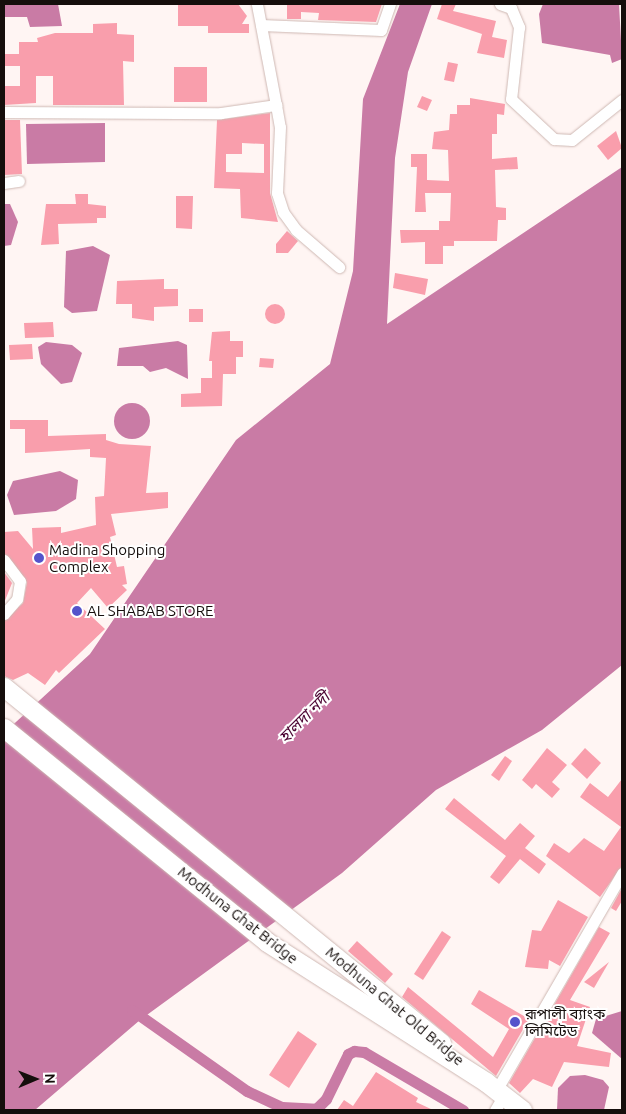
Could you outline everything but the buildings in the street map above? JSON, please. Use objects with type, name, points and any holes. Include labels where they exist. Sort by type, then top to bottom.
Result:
[{"type":"main road","name":"Modhuna Ghat Bridge","points":[[8,690],[302,930]]},
{"type":"main road","name":"Modhuna Ghat Bridge","points":[[4,728],[267,942],[496,1094]]},
{"type":"main road","name":"Modhuna Ghat Old Bridge","points":[[302,930],[496,1094]]},
{"type":"main road","points":[[496,1094],[522,1110]]},
{"type":"street","points":[[257,4],[280,127],[277,193],[283,212],[296,230],[339,267]]},
{"type":"street","points":[[260,25],[381,30],[390,4]]},
{"type":"street","points":[[500,4],[511,8],[519,27],[512,99],[554,138],[572,140],[622,100]]},
{"type":"street","points":[[4,112],[221,113],[276,105]]},
{"type":"street","points":[[4,183],[19,182]]},
{"type":"street","points":[[4,560],[20,582],[17,600],[4,614]]},
{"type":"street","points":[[496,1094],[622,873]]},
{"type":"water","points":[[4,4],[58,4],[62,26],[30,27],[27,17],[4,17]]},
{"type":"water","name":"হালদা নদী","points":[[400,4],[432,4],[408,72],[395,158],[387,324],[622,167],[622,665],[542,730],[436,790],[342,873],[140,1020],[35,1110],[4,1110],[4,733],[90,654],[236,440],[330,364],[353,271],[363,99]]},
{"type":"water","points":[[543,4],[619,4],[622,59],[612,63],[610,55],[542,43],[539,14]]},
{"type":"water","points":[[105,123],[105,162],[27,164],[26,124]]},
{"type":"water","points":[[4,204],[10,204],[18,222],[11,245],[4,246]]},
{"type":"water","points":[[93,246],[110,255],[97,311],[72,313],[64,307],[66,251]]},
{"type":"water","points":[[178,341],[187,345],[188,379],[166,368],[150,372],[143,366],[117,366],[119,348]]},
{"type":"water","points":[[46,342],[72,345],[82,353],[72,382],[61,384],[41,364],[38,347]]},
{"type":"water","points":[[132,403],[145,408],[150,421],[145,434],[132,439],[119,434],[114,421],[119,408]]},
{"type":"water","points":[[60,471],[78,480],[76,499],[56,511],[14,515],[7,495],[13,481]]},
{"type":"water","points":[[622,1011],[622,1059],[592,1033],[596,1019]]},
{"type":"water","points":[[585,1075],[603,1080],[609,1087],[604,1110],[557,1110],[558,1088],[570,1076]]},
{"type":"waterway","points":[[132,1010],[247,1091],[282,1107],[316,1109],[326,1099],[348,1054],[354,1051],[364,1052],[463,1110]]},
{"type":"place","name":"Madina Shopping Complex","points":[[39,558]]},
{"type":"place","name":"AL SHABAB STORE","points":[[77,611]]},
{"type":"place","name":"রূপালী ব্যাংক লিমিটেড","points":[[515,1022]]}]
